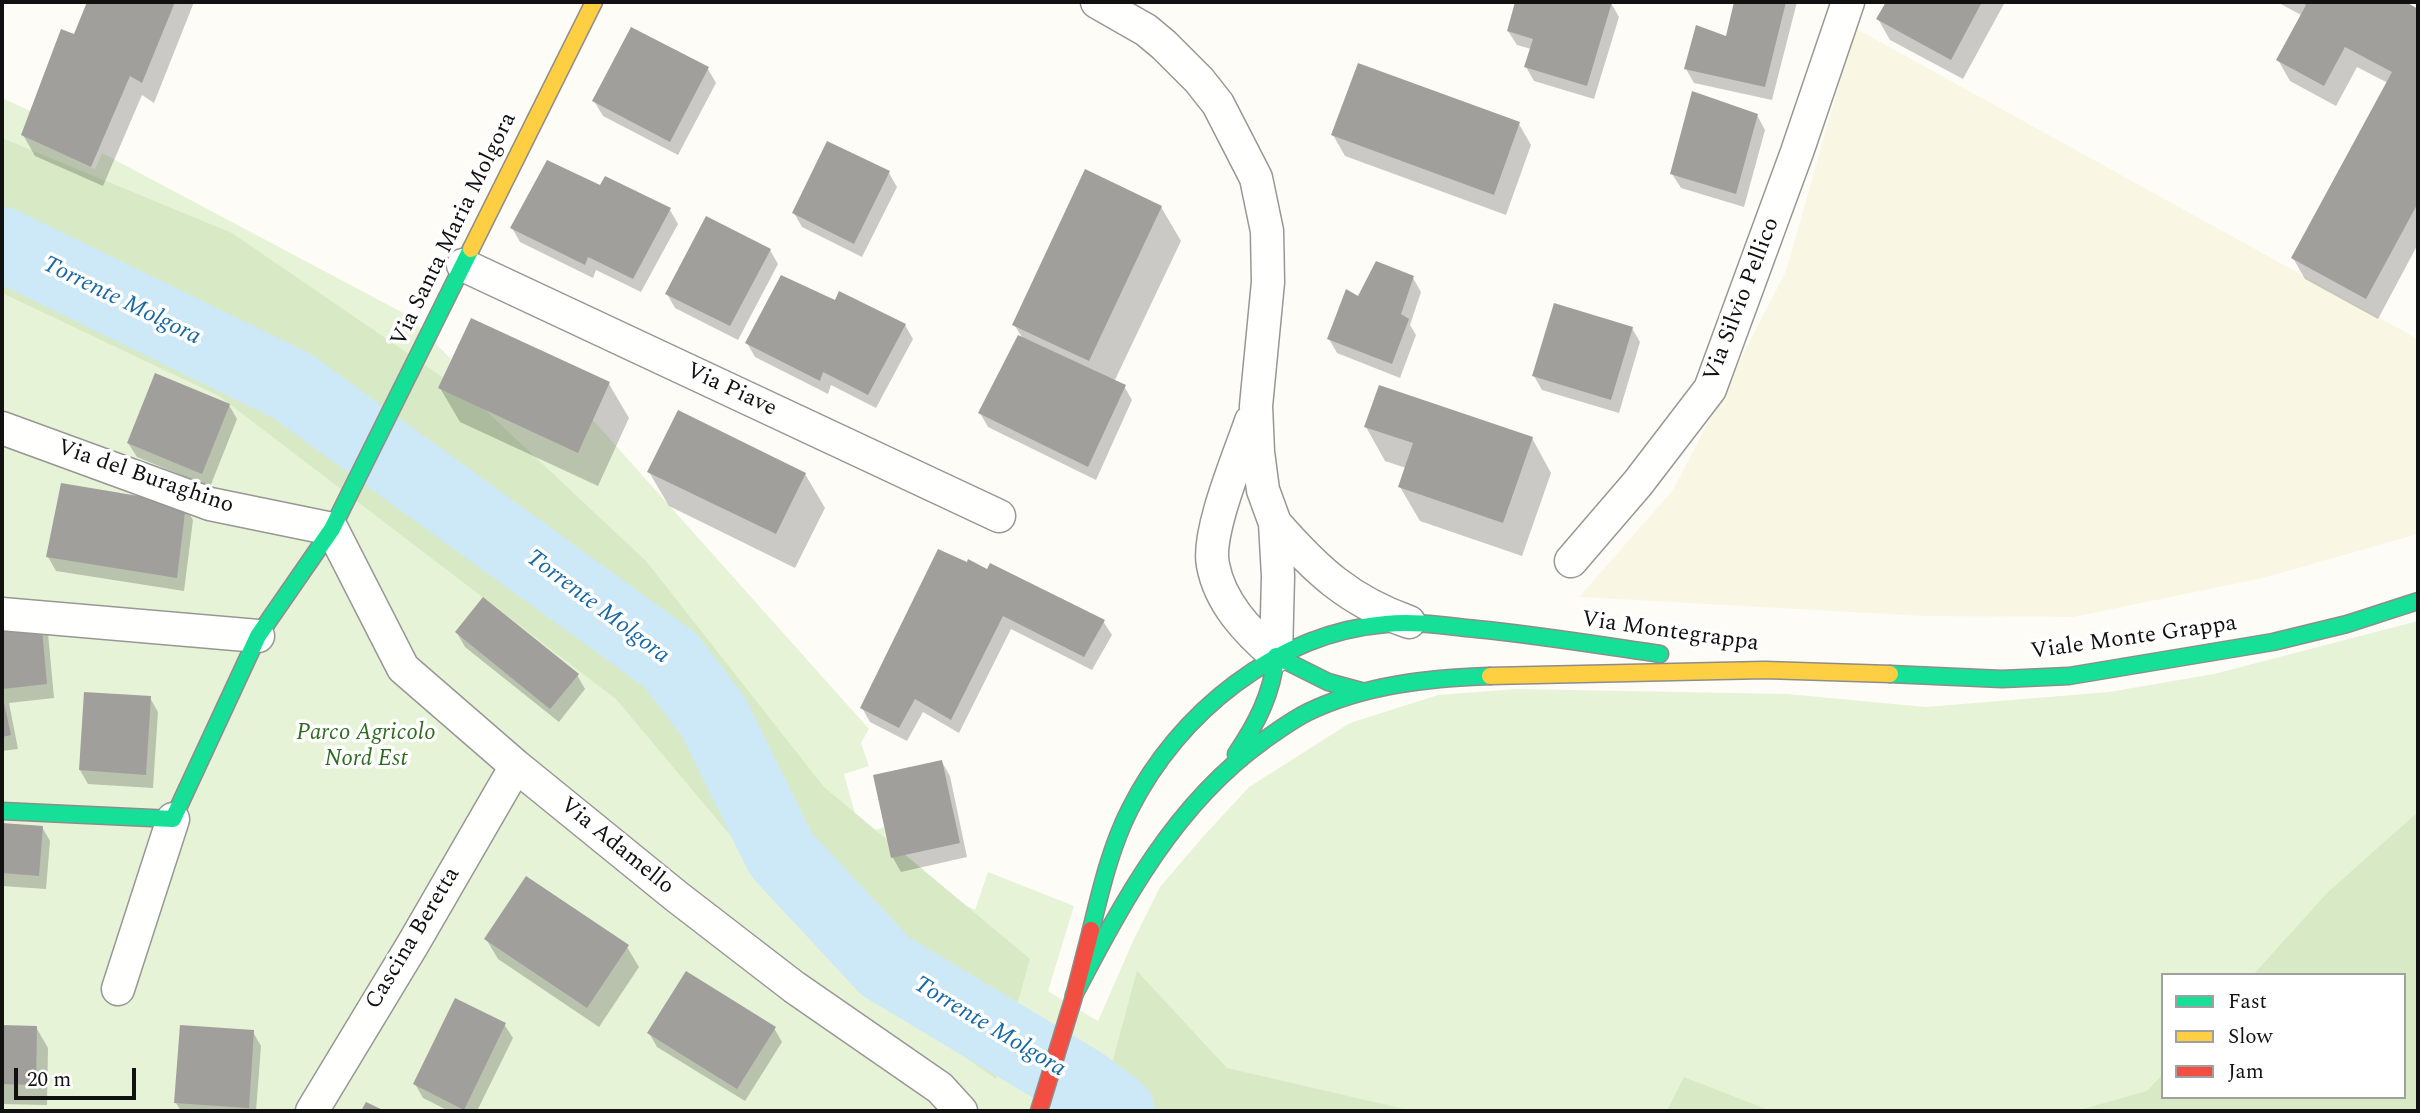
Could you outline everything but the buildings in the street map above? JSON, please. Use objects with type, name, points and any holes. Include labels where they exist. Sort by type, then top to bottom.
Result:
[{"type":"street","name":"Via Santa Maria Molgora","points":[[173,820],[258,636],[332,529],[594,2]]},
{"type":"street","points":[[1097,2],[1146,30],[1164,45],[1199,80],[1218,104],[1256,178],[1267,232],[1268,282],[1256,406],[1263,490],[1275,523],[1278,576],[1274,682],[1264,707],[1238,752],[1219,774]]},
{"type":"street","name":"Via Silvio Pellico","points":[[1571,561],[1638,482],[1710,388],[1797,152],[1848,2]]},
{"type":"street","name":"Via Piave","points":[[463,265],[999,516]]},
{"type":"street","points":[[1256,406],[1212,538],[1212,564],[1236,616],[1255,638],[1276,656],[1328,682],[1361,691]]},
{"type":"street","name":"Via del Buraghino","points":[[2,428],[210,504],[332,529]]},
{"type":"street","points":[[1275,523],[1301,552],[1348,592],[1382,613],[1409,622]]},
{"type":"street","name":"Via Adamello","points":[[332,529],[403,668],[516,766],[666,888],[783,979],[940,1088],[961,1111]]},
{"type":"street","name":"Viale Monte Grappa","points":[[1766,670],[2040,679],[2169,661],[2279,639],[2383,613],[2418,601]]},
{"type":"street","points":[[2,614],[258,636]]},
{"type":"street","name":"Via Montegrappa","points":[[1039,1111],[1074,995],[1111,853],[1133,798],[1175,738],[1198,714],[1276,656],[1322,636],[1377,624],[1409,622],[1510,632],[1766,670]]},
{"type":"street","name":"Via Montegrappa","points":[[1074,995],[1112,922],[1154,851],[1219,774],[1262,741],[1308,712],[1361,691],[1413,682],[1485,676],[1766,670]]},
{"type":"street","name":"Cascina Beretta","points":[[312,1111],[516,766]]},
{"type":"street","points":[[2,811],[173,820],[118,989]]},
{"type":"shaded area","points":[[1855,28],[2418,339],[2418,534],[2263,578],[2073,617],[1922,616],[1579,597],[1673,490],[1786,271]]},
{"type":"green space","name":"Parco Agricolo Nord Est","points":[[2,98],[35,113],[25,137],[95,169],[102,153],[407,315],[451,359],[442,381],[581,447],[592,419],[869,729],[861,743],[869,766],[844,774],[861,835],[884,827],[898,873],[975,910],[988,872],[1074,906],[1048,991],[1098,1021],[1160,887],[1249,787],[1350,723],[1438,695],[1517,689],[1787,694],[1926,707],[2109,692],[2214,674],[2418,621],[2418,1111],[2,1111]]},
{"type":"green space","points":[[2,138],[232,233],[470,396],[646,561],[824,787],[1030,959],[996,1079],[845,972],[616,699],[219,396],[2,293]]},
{"type":"green space","points":[[2418,812],[2418,1111],[2076,1111],[2147,1091],[2161,1076],[2161,1099],[2406,1099],[2406,973],[2255,973],[2327,893]]},
{"type":"green space","points":[[1137,971],[1227,1068],[1413,1111],[1099,1111]]},
{"type":"green space","points":[[1684,1077],[1771,1111],[1667,1111]]},
{"type":"waterway","name":"Torrente Molgora","points":[[2,244],[292,386],[670,660],[713,716],[781,854],[885,966],[1082,1084],[1118,1111]]},
{"type":"traffic: fast","points":[[2,811],[173,819],[258,636],[332,529],[471,249]]},
{"type":"traffic: fast","points":[[1890,674],[2002,679],[2069,676],[2273,642],[2347,624],[2418,601]]},
{"type":"traffic: fast","points":[[1091,930],[1117,838],[1150,774],[1175,741],[1203,711],[1235,684],[1270,661],[1307,643],[1346,631],[1408,623],[1522,634],[1660,654]]},
{"type":"traffic: fast","points":[[1276,656],[1328,682],[1361,691]]},
{"type":"traffic: fast","points":[[1236,754],[1262,708],[1271,683],[1276,656]]},
{"type":"traffic: fast","points":[[1074,995],[1132,890],[1177,824],[1231,766],[1263,741],[1308,712],[1351,695],[1420,681],[1490,676]]},
{"type":"traffic: slow","points":[[471,249],[594,2]]},
{"type":"traffic: slow","points":[[1490,676],[1765,670],[1890,674]]},
{"type":"traffic: jam","points":[[1039,1111],[1091,930]]}]
